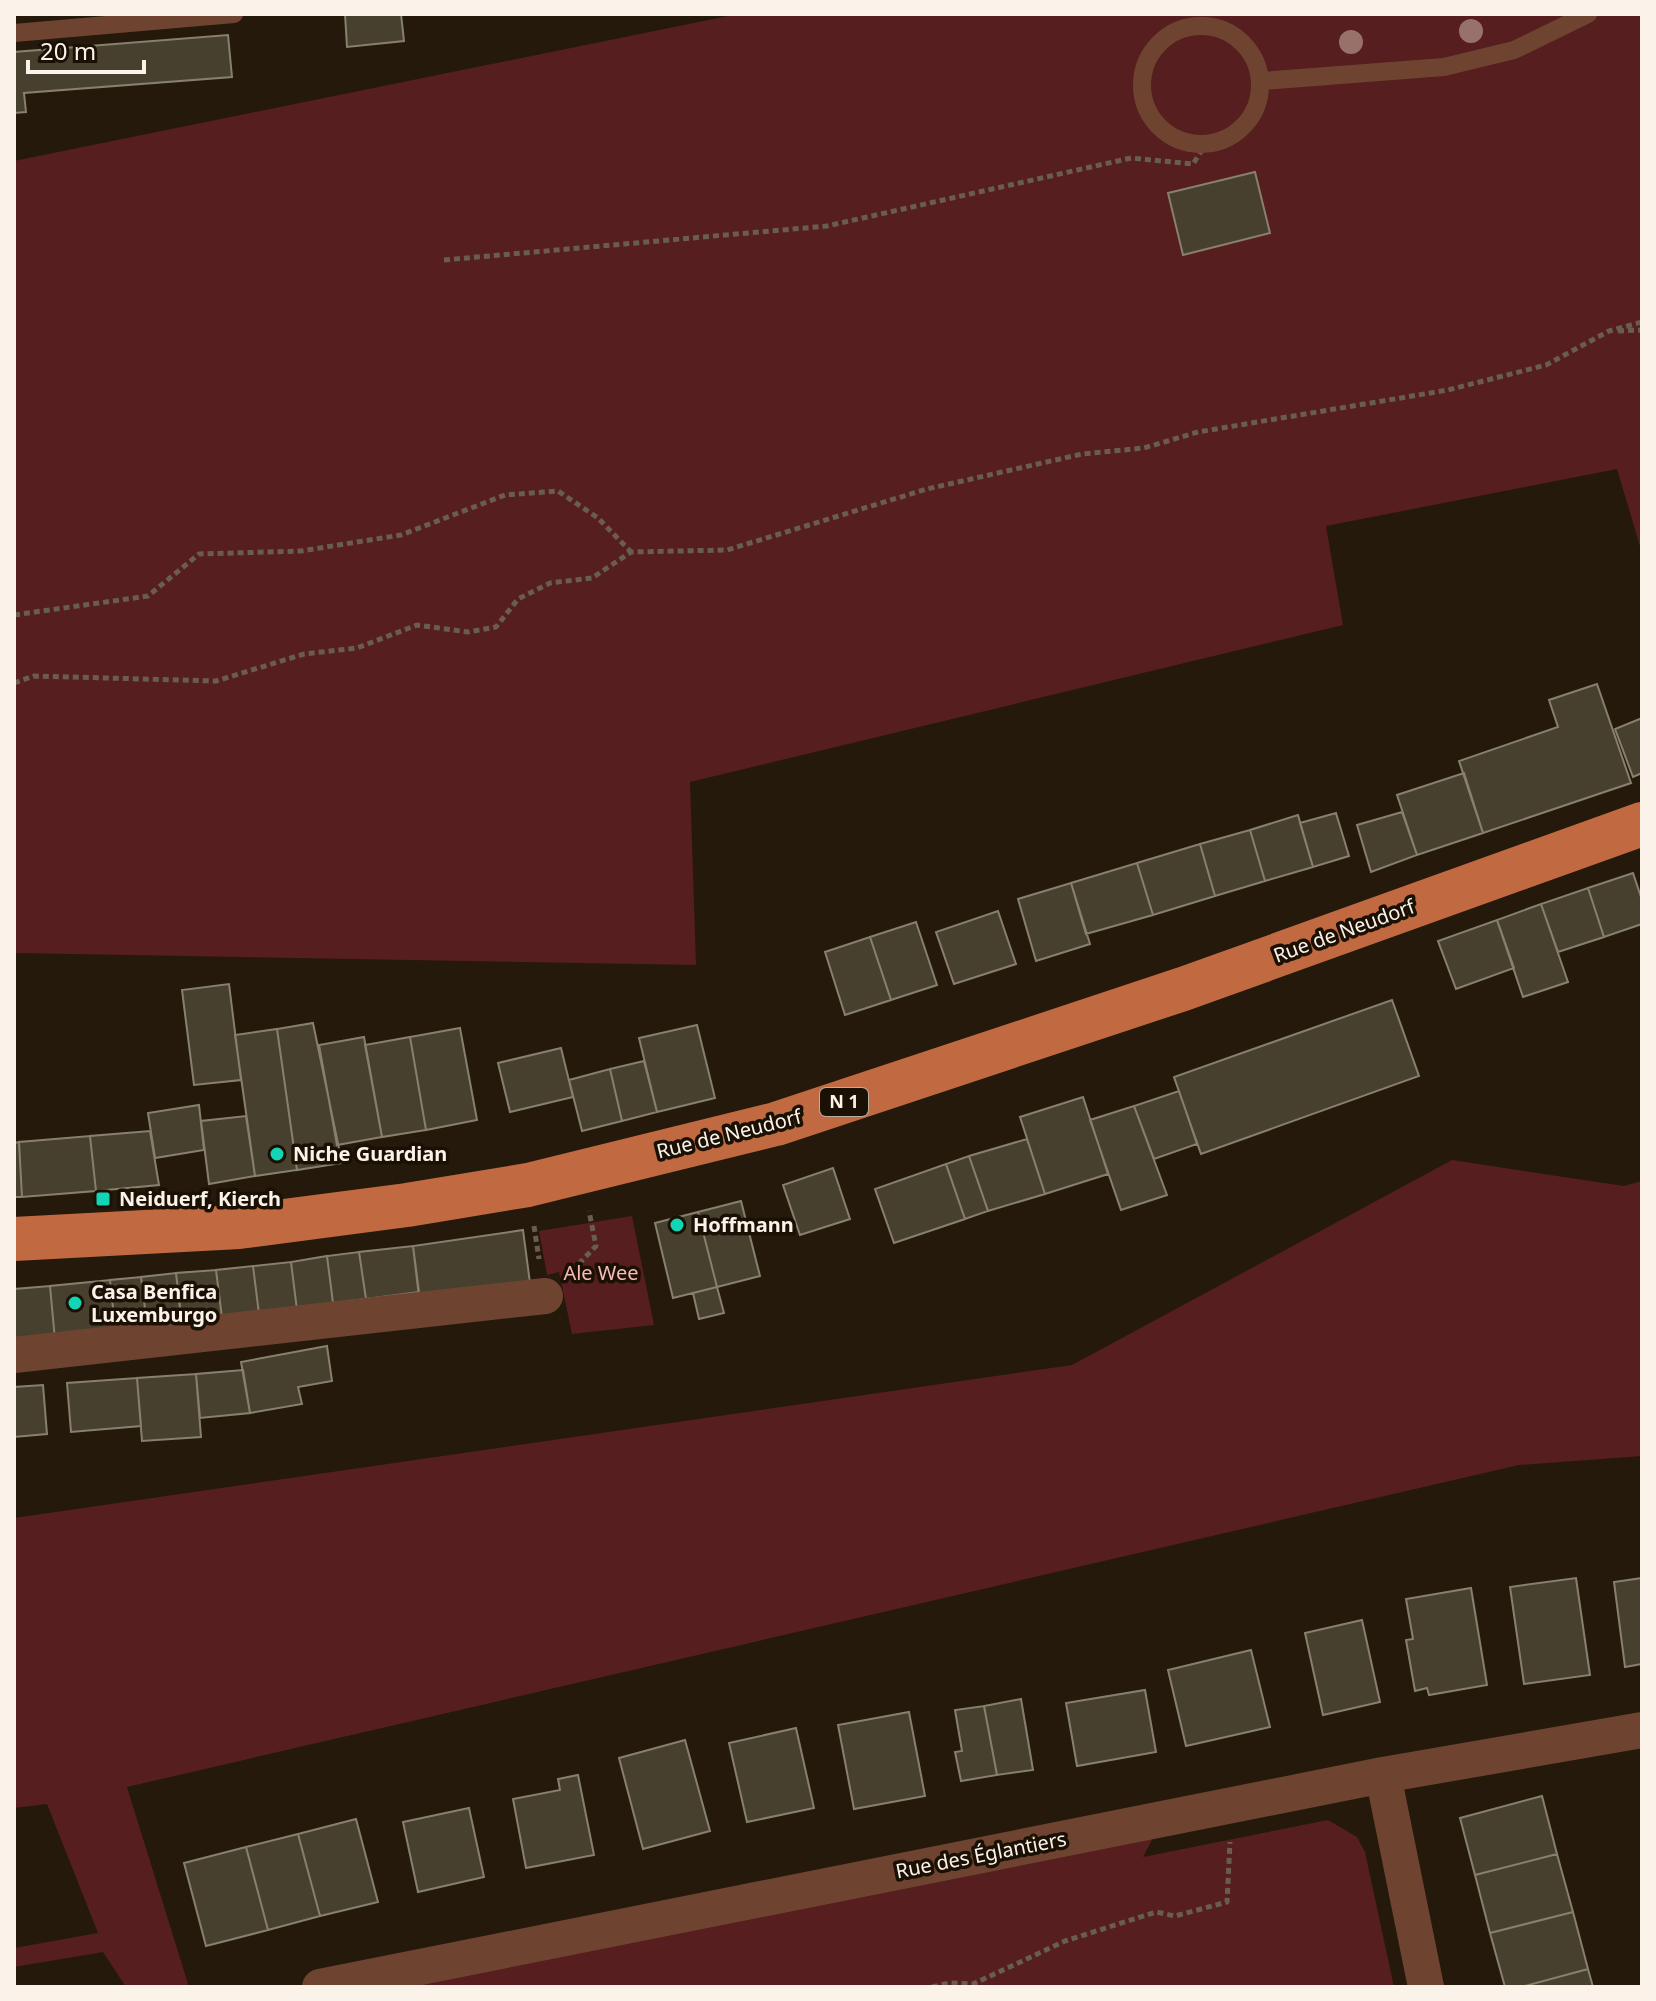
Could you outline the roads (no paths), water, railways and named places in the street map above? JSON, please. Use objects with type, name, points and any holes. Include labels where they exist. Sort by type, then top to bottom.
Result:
[{"type":"main road","name":"Rue de Neudorf","points":[[14,1239],[239,1227],[528,1185],[818,1111],[1183,989],[1642,824]]},
{"type":"street","points":[[14,1355],[545,1296]]},
{"type":"street","name":"Rue des Églantiers","points":[[320,1987],[1383,1775],[1642,1730]]},
{"type":"street","points":[[1383,1775],[1426,1987]]},
{"type":"lane","points":[[14,33],[234,14]]},
{"type":"lane","points":[[1262,81],[1444,67],[1514,50],[1588,14]]},
{"type":"lane","points":[[1197,24],[1228,31],[1252,51],[1262,81],[1256,112],[1235,135],[1205,145],[1174,139],[1151,119],[1141,89],[1147,58],[1167,35],[1197,24]]},
{"type":"place","name":"Niche Guardian","points":[[277,1154]]},
{"type":"place","name":"Neiduerf, Kierch","points":[[103,1199]]},
{"type":"place","name":"Hoffmann","points":[[677,1225]]},
{"type":"place","name":"Casa Benfica Luxemburgo","points":[[75,1303]]},
{"type":"park label","name":"Ale Wee","points":[[601,1273]]}]
